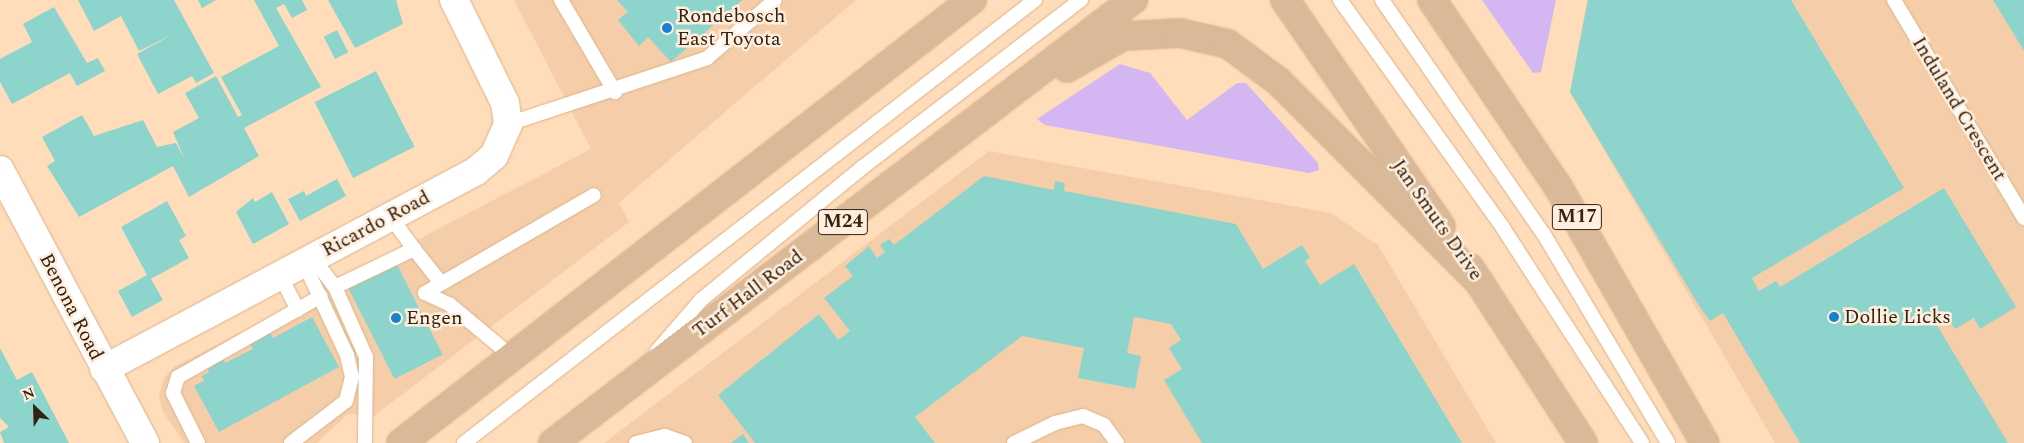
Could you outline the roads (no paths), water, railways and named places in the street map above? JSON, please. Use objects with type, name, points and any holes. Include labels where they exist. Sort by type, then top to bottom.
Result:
[{"type":"main road","points":[[876,75],[943,0]]},
{"type":"main road","points":[[401,443],[515,359],[972,0]]},
{"type":"main road","name":"Turf Hall Road","points":[[553,443],[1133,0]]},
{"type":"main road","name":"Jan Smuts Drive","points":[[1285,0],[1480,283],[1583,443]]},
{"type":"main road","name":"M17","points":[[1438,5],[1613,275],[1705,443]]},
{"type":"main road","points":[[974,122],[1123,36],[1180,33],[1228,44],[1278,81],[1480,283]]},
{"type":"street","points":[[454,0],[501,92],[508,124]]},
{"type":"street","name":"Ricardo Road","points":[[104,369],[486,165],[503,141],[508,124]]},
{"type":"street","name":"Benona Road","points":[[0,170],[145,443]]},
{"type":"lane","points":[[561,0],[616,92]]},
{"type":"lane","points":[[508,124],[616,92],[707,58],[775,0]]},
{"type":"lane","points":[[464,443],[1035,0]]},
{"type":"lane","points":[[623,390],[701,300],[863,167],[1081,0]]},
{"type":"lane","points":[[1340,0],[1503,228],[1642,443]]},
{"type":"lane","points":[[1382,0],[1543,233],[1668,443]]},
{"type":"lane","name":"Induland Crescent","points":[[1894,0],[2024,218]]},
{"type":"lane","points":[[515,359],[449,304],[425,292],[594,194]]},
{"type":"lane","points":[[391,217],[441,283]]},
{"type":"lane","points":[[335,287],[414,249]]},
{"type":"lane","points":[[309,260],[335,287],[355,325],[368,377],[365,443]]},
{"type":"lane","points":[[291,443],[346,401],[351,390],[347,355],[321,296],[309,260]]},
{"type":"lane","points":[[280,275],[298,310]]},
{"type":"lane","points":[[198,443],[173,393],[178,378],[321,296]]},
{"type":"lane","points":[[1014,443],[1055,423],[1083,416],[1104,425],[1117,443]]},
{"type":"lane","points":[[636,443],[665,436],[685,443]]},
{"type":"place","name":"Rondebosch East Toyota","points":[[667,28]]},
{"type":"place","name":"Dollie Licks","points":[[1834,317]]},
{"type":"place","name":"Engen","points":[[396,318]]}]
